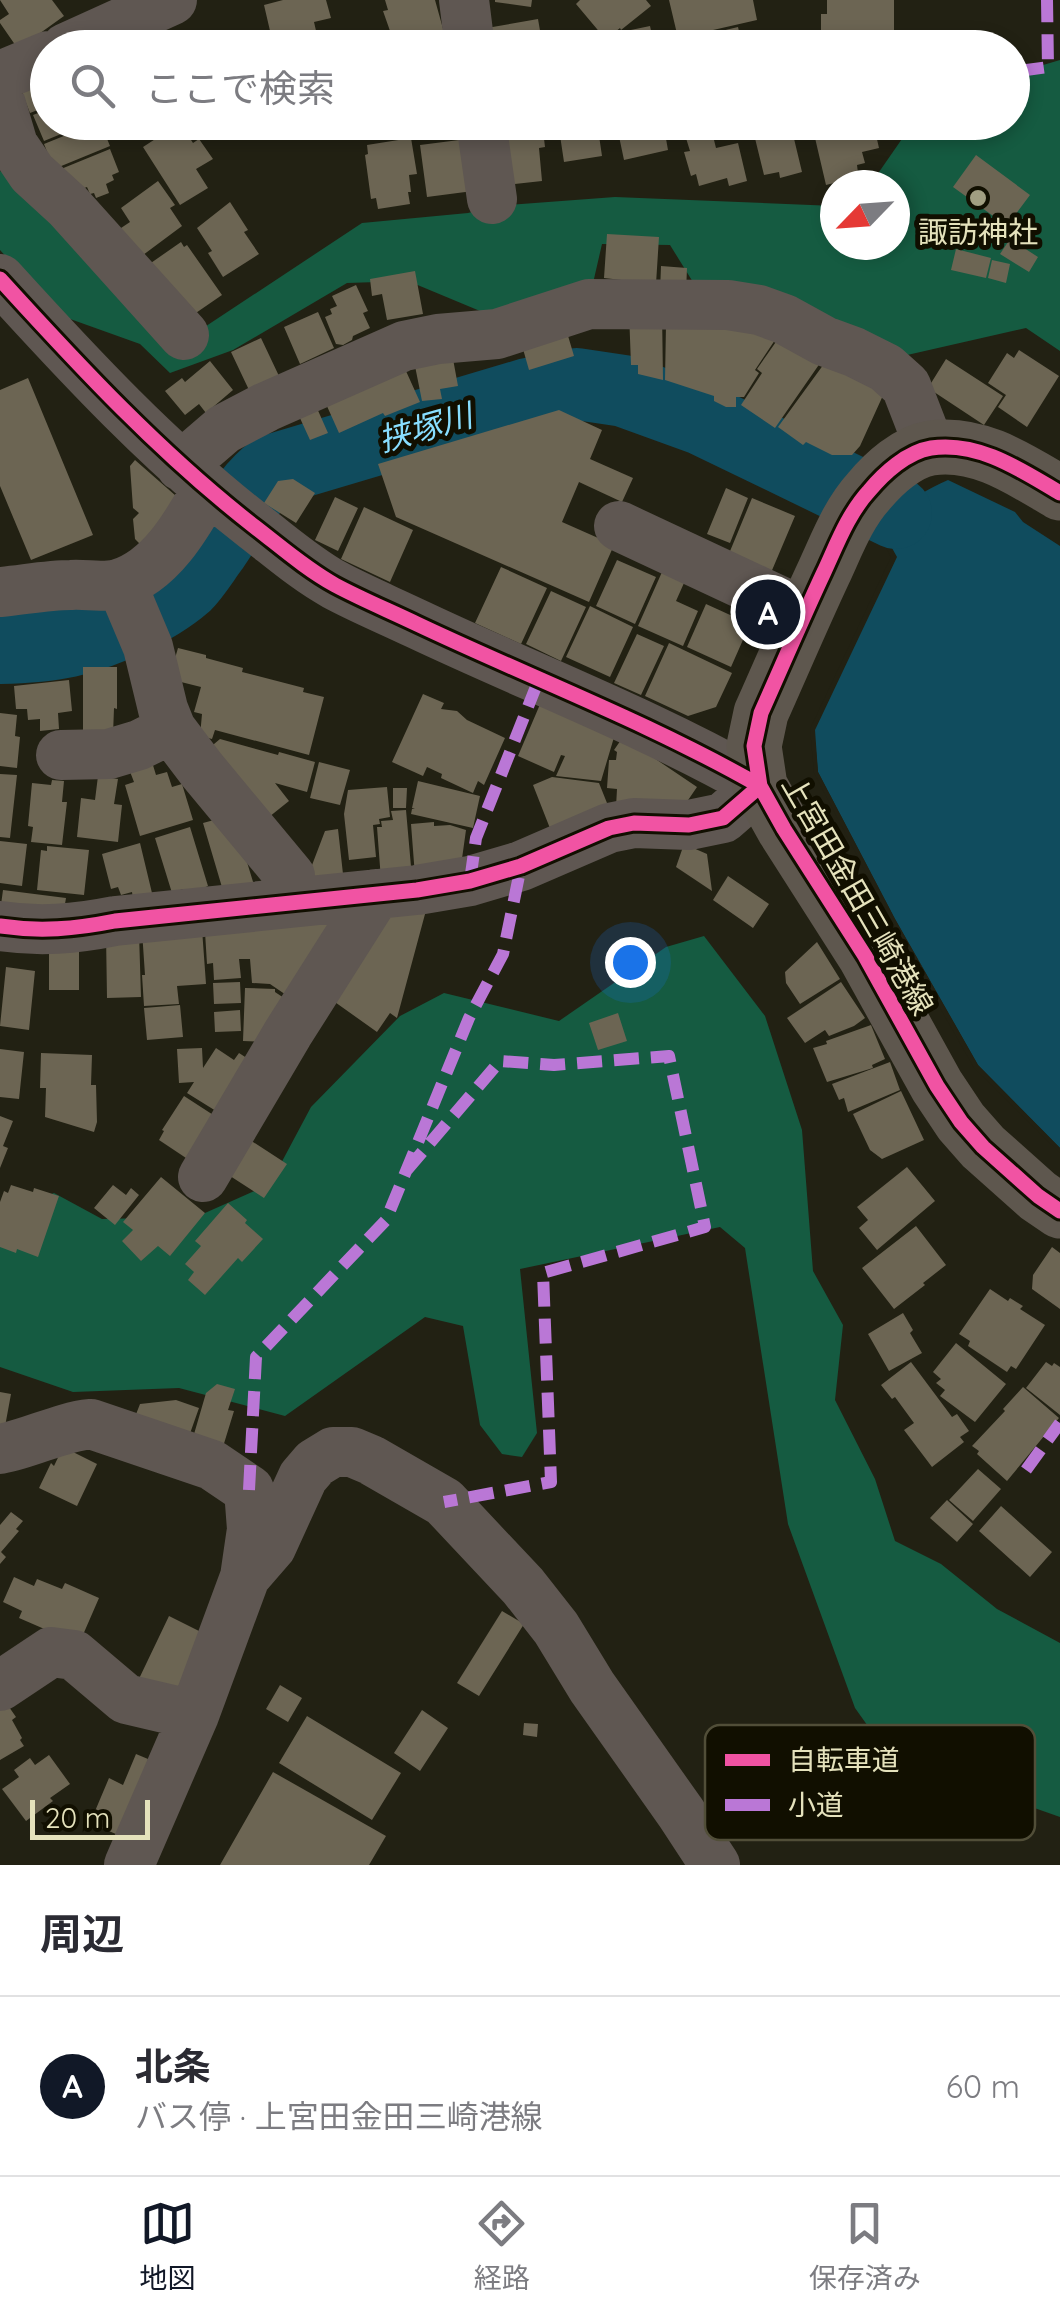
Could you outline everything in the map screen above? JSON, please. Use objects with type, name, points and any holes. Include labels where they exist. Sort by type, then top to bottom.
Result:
[{"type":"main road","points":[[911,458],[945,447],[979,451],[1060,493]]},
{"type":"main road","name":"上宮田金田三崎港線","points":[[911,458],[868,492],[847,522],[805,613],[757,726],[754,746],[760,786],[866,956],[961,1122],[1009,1171],[1060,1211]]},
{"type":"street","points":[[106,30],[172,0]]},
{"type":"street","points":[[464,0],[468,30]]},
{"type":"street","points":[[0,76],[30,64]]},
{"type":"street","points":[[0,101],[13,144],[32,173],[68,206],[184,335]]},
{"type":"street","points":[[484,140],[492,200]]},
{"type":"street","points":[[0,279],[126,414],[214,494],[295,559],[335,585],[683,744],[760,786],[723,818],[689,825],[634,823],[610,828],[521,866],[470,880],[376,894],[115,920],[73,929],[0,926]]},
{"type":"street","points":[[130,604],[146,570],[214,494],[224,429],[266,406],[404,346],[498,334],[590,304],[728,305],[759,310],[854,352],[886,368],[906,386],[911,458]]},
{"type":"street","points":[[619,526],[805,613]]},
{"type":"street","points":[[0,592],[68,584],[103,586],[130,604],[171,728],[290,876],[290,902]]},
{"type":"street","points":[[61,755],[109,754],[171,728]]},
{"type":"street","points":[[203,1176],[376,894]]},
{"type":"street","points":[[0,1449],[24,1445],[72,1426],[92,1424],[212,1465],[249,1490],[252,1529],[246,1577],[194,1715],[129,1865]]},
{"type":"street","points":[[246,1577],[271,1547],[302,1477],[333,1452],[362,1456],[444,1502],[523,1586],[556,1628],[714,1865]]},
{"type":"street","points":[[0,1686],[51,1652],[74,1656],[126,1700],[194,1715]]},
{"type":"green space","points":[[1060,60],[1060,351],[1026,328],[894,358],[701,295],[670,245],[602,244],[588,305],[511,324],[408,281],[347,283],[233,350],[170,373],[140,344],[59,315],[0,250],[0,171],[66,211],[185,340],[362,223],[468,213],[495,206],[615,197],[820,205],[820,260],[910,260],[910,170],[880,170],[901,140],[1030,140],[1030,69]]},
{"type":"green space","points":[[704,936],[765,1016],[802,1130],[813,1271],[843,1325],[835,1400],[875,1479],[895,1541],[941,1564],[997,1609],[1060,1643],[1060,1817],[1035,1808],[1035,1725],[867,1725],[855,1708],[788,1524],[745,1248],[720,1227],[520,1269],[537,1433],[522,1457],[502,1454],[480,1425],[463,1326],[425,1317],[285,1416],[179,1388],[73,1392],[0,1367],[0,1216],[54,1193],[102,1219],[196,1217],[270,1184],[311,1107],[400,1016],[444,993],[559,1021],[666,947]]},
{"type":"water","points":[[948,480],[1015,512],[1023,522],[1060,546],[1060,1148],[978,1065],[818,772],[814,730],[896,557],[882,530],[911,500]]},
{"type":"pier","points":[[882,530],[897,557],[815,730],[818,772],[978,1065],[1060,1148],[1060,1153],[974,1068],[814,773],[810,729],[891,557],[878,534]]},
{"type":"building","points":[[0,0],[52,0],[64,16],[44,30],[30,30],[30,40],[18,49],[0,23],[9,14]]},
{"type":"building","points":[[283,0],[326,0],[331,18],[314,22],[316,30],[270,30],[264,5]]},
{"type":"building","points":[[385,0],[435,0],[443,30],[390,30],[383,11],[388,10]]},
{"type":"building","points":[[495,0],[532,0],[531,7]]},
{"type":"building","points":[[580,0],[646,0],[651,6],[621,30],[598,30],[576,4]]},
{"type":"building","points":[[669,0],[753,0],[757,20],[713,30],[676,30]]},
{"type":"building","points":[[827,0],[894,0],[894,30],[821,30],[821,14],[827,14]]},
{"type":"building","points":[[538,19],[540,30],[481,30]]},
{"type":"building","points":[[30,84],[30,113],[21,90]]},
{"type":"building","points":[[54,140],[108,140],[110,146],[54,169],[44,144]]},
{"type":"building","points":[[154,140],[200,140],[213,159],[196,169],[208,188],[180,205],[143,147]]},
{"type":"building","points":[[411,140],[417,174],[409,175],[410,204],[378,209],[376,198],[371,199],[367,145]]},
{"type":"building","points":[[467,140],[473,191],[427,197],[420,145]]},
{"type":"building","points":[[502,140],[544,140],[545,147],[539,148],[542,181],[506,185]]},
{"type":"building","points":[[561,140],[600,140],[602,156],[564,162]]},
{"type":"building","points":[[620,140],[666,140],[668,150],[624,160]]},
{"type":"building","points":[[687,140],[714,140],[716,148],[738,143],[747,181],[729,186],[727,178],[699,186],[696,174],[691,176],[684,152],[690,151]]},
{"type":"building","points":[[755,140],[794,140],[802,172],[780,178],[779,172],[764,175]]},
{"type":"building","points":[[816,140],[877,140],[879,148],[862,152],[865,163],[857,165],[858,170],[822,170]]},
{"type":"building","points":[[110,149],[119,172],[106,184],[109,193],[96,198],[87,187],[71,193],[61,169]]},
{"type":"building","name":"諏訪神社","points":[[976,155],[1030,195],[1007,226],[953,187]]},
{"type":"building","points":[[158,181],[175,205],[170,208],[182,226],[139,258],[118,230],[130,222],[121,208]]},
{"type":"building","points":[[230,202],[259,254],[223,277],[197,228]]},
{"type":"building","points":[[607,234],[659,237],[656,284],[604,278]]},
{"type":"building","points":[[1010,239],[1038,257],[1029,272],[1000,254]]},
{"type":"building","points":[[181,242],[222,295],[190,317],[148,265]]},
{"type":"building","points":[[956,249],[991,258],[986,278],[951,270]]},
{"type":"building","points":[[992,260],[1010,264],[1006,283],[988,278]]},
{"type":"building","points":[[661,266],[687,268],[686,293],[660,292]]},
{"type":"building","points":[[415,271],[423,314],[387,320],[382,294],[372,296],[370,279]]},
{"type":"building","points":[[356,285],[368,311],[363,313],[370,328],[343,345],[336,344],[325,317],[337,306],[332,296]]},
{"type":"building","points":[[662,311],[663,380],[638,374],[638,365],[631,365],[629,312]]},
{"type":"building","points":[[318,312],[334,348],[300,364],[284,327]]},
{"type":"building","points":[[666,324],[781,331],[755,370],[759,373],[744,397],[736,397],[736,407],[726,407],[714,401],[714,396],[665,380]]},
{"type":"building","points":[[566,329],[574,356],[529,370],[521,342]]},
{"type":"building","points":[[785,329],[825,356],[775,428],[741,405],[762,373],[757,369]]},
{"type":"building","points":[[261,338],[279,376],[249,390],[231,352]]},
{"type":"building","points":[[451,348],[458,386],[440,389],[442,399],[422,401],[413,356]]},
{"type":"building","points":[[1019,350],[1059,376],[1027,427],[998,407],[1006,395],[988,383],[1007,353],[1014,358]]},
{"type":"building","points":[[829,357],[885,391],[852,455],[832,455],[806,442],[803,445],[778,427]]},
{"type":"building","points":[[946,359],[1003,396],[984,425],[928,388]]},
{"type":"building","points":[[401,360],[420,402],[339,433],[322,395]]},
{"type":"building","points":[[210,361],[233,390],[206,413],[199,404],[185,415],[165,391],[182,378],[185,382]]},
{"type":"building","points":[[28,378],[93,535],[31,560],[0,486],[0,390]]},
{"type":"building","points":[[312,397],[328,433],[310,440],[294,405]]},
{"type":"building","points":[[559,410],[602,430],[590,459],[633,478],[622,502],[579,482],[562,522],[614,545],[589,602],[396,517],[378,464]]},
{"type":"building","points":[[135,460],[184,503],[145,549],[135,539],[133,519],[139,513],[133,508],[130,466]]},
{"type":"building","points":[[293,479],[315,493],[296,523],[264,503],[278,481]]},
{"type":"building","points":[[726,488],[748,498],[730,543],[707,534]]},
{"type":"building","points":[[335,497],[358,508],[338,551],[315,540]]},
{"type":"building","points":[[752,498],[795,516],[770,575],[728,556]]},
{"type":"building","points":[[364,507],[413,530],[390,582],[341,559]]},
{"type":"building","points":[[617,560],[656,577],[635,624],[596,606]]},
{"type":"building","points":[[501,567],[547,588],[521,644],[475,623]]},
{"type":"building","points":[[662,572],[684,583],[676,601],[698,611],[683,646],[638,626]]},
{"type":"building","points":[[551,591],[586,607],[561,661],[526,644]]},
{"type":"building","points":[[706,604],[750,624],[731,667],[687,647]]},
{"type":"building","points":[[590,606],[633,627],[610,677],[566,657]]},
{"type":"building","points":[[637,634],[664,646],[641,695],[614,683]]},
{"type":"building","points":[[669,643],[732,673],[716,707],[688,716],[645,696]]},
{"type":"building","points":[[178,648],[324,697],[309,755],[215,730],[212,739],[200,736],[202,714],[194,712],[201,687],[177,681],[171,672]]},
{"type":"building","points":[[83,667],[117,667],[113,735],[83,735]]},
{"type":"building","points":[[69,680],[72,711],[58,713],[59,729],[40,731],[40,719],[28,720],[27,709],[16,709],[14,686]]},
{"type":"building","points":[[423,694],[444,703],[441,709],[457,711],[505,738],[484,785],[478,781],[473,793],[427,767],[423,776],[392,762]]},
{"type":"building","points":[[541,702],[615,734],[601,781],[556,776],[565,756],[561,755],[554,772],[518,756]]},
{"type":"building","points":[[0,713],[17,715],[17,768],[0,766]]},
{"type":"building","points":[[623,737],[697,787],[682,809],[616,807],[617,789],[607,788],[609,760],[616,760],[614,750]]},
{"type":"building","points":[[220,739],[315,762],[307,792],[275,783],[289,801],[264,821],[208,749]]},
{"type":"building","points":[[152,762],[156,775],[167,772],[172,787],[182,784],[193,820],[140,836],[125,785],[134,782],[129,769]]},
{"type":"building","points":[[319,762],[350,770],[340,805],[310,798]]},
{"type":"building","points":[[0,774],[17,775],[10,838],[0,837]]},
{"type":"building","points":[[98,776],[118,779],[114,804],[122,805],[118,842],[77,837],[81,798],[95,800]]},
{"type":"building","points":[[552,777],[599,783],[611,813],[553,836],[533,785]]},
{"type":"building","points":[[52,780],[64,781],[62,802],[67,802],[62,845],[31,842],[33,827],[28,826],[32,783],[51,785]]},
{"type":"building","points":[[418,781],[480,796],[473,828],[411,814]]},
{"type":"building","points":[[387,787],[390,817],[373,825],[376,857],[349,860],[344,814],[348,790]]},
{"type":"building","points":[[393,788],[407,788],[406,808],[393,808]]},
{"type":"building","points":[[406,810],[412,878],[381,880],[377,827],[382,827],[381,821],[393,820],[391,811]]},
{"type":"building","points":[[225,817],[239,836],[254,885],[224,894],[203,823]]},
{"type":"building","points":[[434,822],[434,826],[466,830],[460,873],[415,876],[411,824]]},
{"type":"building","points":[[190,827],[208,886],[185,896],[183,889],[172,893],[155,838]]},
{"type":"building","points":[[338,829],[344,883],[317,886],[309,873],[325,831]]},
{"type":"building","points":[[0,841],[27,844],[22,886],[0,883]]},
{"type":"building","points":[[140,843],[152,893],[133,899],[132,892],[121,895],[118,887],[111,889],[102,854]]},
{"type":"building","points":[[684,844],[707,854],[712,891],[676,867]]},
{"type":"building","points":[[47,846],[89,850],[84,895],[37,890],[41,850],[47,851]]},
{"type":"building","points":[[728,876],[769,904],[753,928],[713,900]]},
{"type":"building","points":[[3,890],[66,898],[63,916],[0,912]]},
{"type":"building","points":[[428,903],[397,1018],[390,1013],[377,1032],[325,995],[385,911]]},
{"type":"building","points":[[346,916],[295,1001],[270,984],[252,983],[250,959],[239,959],[241,978],[214,980],[213,963],[207,964],[205,932]]},
{"type":"building","points":[[202,929],[206,984],[177,986],[179,1004],[144,1006],[142,931]]},
{"type":"building","points":[[139,933],[141,997],[107,998],[106,934]]},
{"type":"building","points":[[817,942],[840,979],[800,1004],[786,983],[785,972]]},
{"type":"building","points":[[49,944],[79,945],[79,990],[49,990]]},
{"type":"building","points":[[6,967],[35,971],[29,1030],[0,1026]]},
{"type":"building","points":[[240,982],[241,1003],[214,1004],[213,983]]},
{"type":"building","points":[[841,982],[865,1018],[829,1036],[825,1030],[805,1043],[787,1018]]},
{"type":"building","points":[[245,988],[275,989],[293,1004],[270,1042],[243,1041]]},
{"type":"building","points":[[180,1005],[183,1037],[147,1040],[144,1008]]},
{"type":"building","points":[[240,1010],[241,1031],[215,1032],[214,1012]]},
{"type":"building","points":[[618,1013],[627,1041],[598,1050],[589,1023]]},
{"type":"building","points":[[871,1025],[885,1059],[873,1068],[827,1082],[813,1048]]},
{"type":"building","points":[[202,1048],[203,1068],[216,1048],[234,1060],[239,1053],[256,1064],[224,1116],[187,1093],[194,1082],[179,1083],[177,1049]]},
{"type":"building","points":[[0,1049],[24,1052],[19,1099],[0,1097]]},
{"type":"building","points":[[41,1053],[92,1055],[91,1085],[96,1085],[97,1122],[94,1132],[45,1117],[46,1088],[40,1088]]},
{"type":"building","points":[[890,1062],[900,1090],[848,1112],[844,1098],[839,1100],[832,1084]]},
{"type":"building","points":[[901,1091],[924,1140],[882,1159],[870,1150],[853,1114]]},
{"type":"building","points":[[184,1096],[221,1120],[192,1162],[159,1140]]},
{"type":"building","points":[[0,1116],[13,1121],[0,1168]]},
{"type":"building","points":[[250,1140],[287,1164],[264,1198],[227,1174]]},
{"type":"building","points":[[907,1167],[935,1201],[877,1250],[859,1228],[868,1220],[857,1207]]},
{"type":"building","points":[[161,1177],[205,1213],[170,1256],[158,1246],[141,1261],[122,1241],[133,1230],[123,1222]]},
{"type":"building","points":[[11,1185],[59,1196],[38,1257],[0,1247],[0,1202]]},
{"type":"building","points":[[113,1185],[126,1195],[131,1188],[139,1195],[115,1225],[94,1208]]},
{"type":"building","points":[[228,1203],[263,1239],[242,1262],[238,1258],[205,1295],[188,1280],[194,1272],[185,1264],[201,1246],[195,1241]]},
{"type":"building","points":[[916,1226],[946,1265],[894,1309],[862,1268]]},
{"type":"building","points":[[1052,1247],[1060,1253],[1060,1309],[1032,1289],[1033,1275]]},
{"type":"building","points":[[990,1289],[1023,1306],[1020,1309],[1045,1325],[1016,1369],[1011,1366],[1007,1372],[968,1346],[970,1341],[959,1334]]},
{"type":"building","points":[[903,1313],[922,1353],[889,1371],[868,1334]]},
{"type":"building","points":[[956,1343],[1006,1384],[975,1422],[940,1396],[945,1390],[936,1383],[941,1379],[933,1372]]},
{"type":"building","points":[[911,1362],[952,1417],[957,1414],[969,1431],[960,1437],[964,1442],[932,1467],[904,1430],[914,1423],[881,1385]]},
{"type":"building","points":[[1046,1362],[1060,1367],[1060,1415],[1026,1388]]},
{"type":"building","points":[[217,1384],[235,1389],[228,1410],[234,1411],[222,1450],[192,1441],[206,1393]]},
{"type":"building","points":[[1023,1387],[1059,1418],[1007,1481],[972,1446]]},
{"type":"building","points":[[0,1392],[11,1394],[4,1432],[0,1431]]},
{"type":"building","points":[[176,1400],[199,1408],[187,1442],[133,1422],[140,1404]]},
{"type":"building","points":[[63,1447],[97,1464],[77,1506],[39,1488]]},
{"type":"building","points":[[978,1469],[1001,1489],[973,1521],[949,1500]]},
{"type":"building","points":[[947,1500],[973,1524],[957,1542],[930,1518]]},
{"type":"building","points":[[1001,1506],[1052,1552],[1030,1577],[979,1531]]},
{"type":"building","points":[[11,1512],[23,1521],[1,1552],[6,1557],[0,1564],[0,1525]]},
{"type":"building","points":[[14,1577],[34,1586],[37,1579],[62,1589],[65,1583],[99,1598],[79,1644],[19,1618],[22,1611],[3,1602]]},
{"type":"building","points":[[502,1611],[524,1624],[479,1696],[457,1683]]},
{"type":"building","points":[[169,1616],[209,1636],[171,1701],[136,1685]]},
{"type":"building","points":[[280,1685],[302,1698],[288,1722],[266,1709]]},
{"type":"building","points":[[0,1694],[16,1717],[12,1720],[24,1746],[0,1760]]},
{"type":"building","points":[[422,1710],[448,1728],[420,1771],[394,1753]]},
{"type":"building","points":[[307,1716],[401,1773],[372,1820],[279,1763]]},
{"type":"building","points":[[524,1723],[538,1724],[537,1737],[523,1735]]},
{"type":"building","points":[[136,1754],[148,1759],[130,1840],[90,1823],[109,1778],[123,1785]]},
{"type":"building","points":[[49,1755],[70,1784],[26,1821],[2,1789],[19,1777],[14,1770],[30,1758],[35,1765]]},
{"type":"building","points":[[273,1772],[386,1836],[369,1865],[220,1865]]},
{"type":"waterway","name":"挟塚川","points":[[0,648],[84,637],[133,618],[167,599],[192,577],[247,496],[273,470],[528,394],[577,384],[624,391],[704,420],[896,513]]},
{"type":"marked path","points":[[1030,69],[1048,67],[1047,0]]},
{"type":"marked path","points":[[470,881],[476,838],[539,679]]},
{"type":"marked path","points":[[249,1490],[256,1357],[386,1220],[469,1018],[503,954],[521,866]]},
{"type":"marked path","points":[[406,1171],[500,1061],[554,1065],[669,1056],[705,1227],[543,1273],[551,1482],[444,1502]]},
{"type":"marked path","points":[[1026,1470],[1060,1423]]},
{"type":"cycle path","points":[[0,279],[154,440],[220,499],[314,572],[365,600],[633,721],[760,786],[723,818],[689,825],[634,823],[609,828],[521,866],[470,881],[72,928],[0,926]]},
{"type":"cycle path","points":[[1060,493],[999,459],[966,449],[922,450],[889,471],[862,500],[844,530],[761,713],[754,746],[760,786],[865,956],[937,1086],[983,1147],[1060,1211]]},
{"type":"place","name":"諏訪神社","points":[[978,198]]},
{"type":"place","name":"北条","points":[[768,612]]}]
